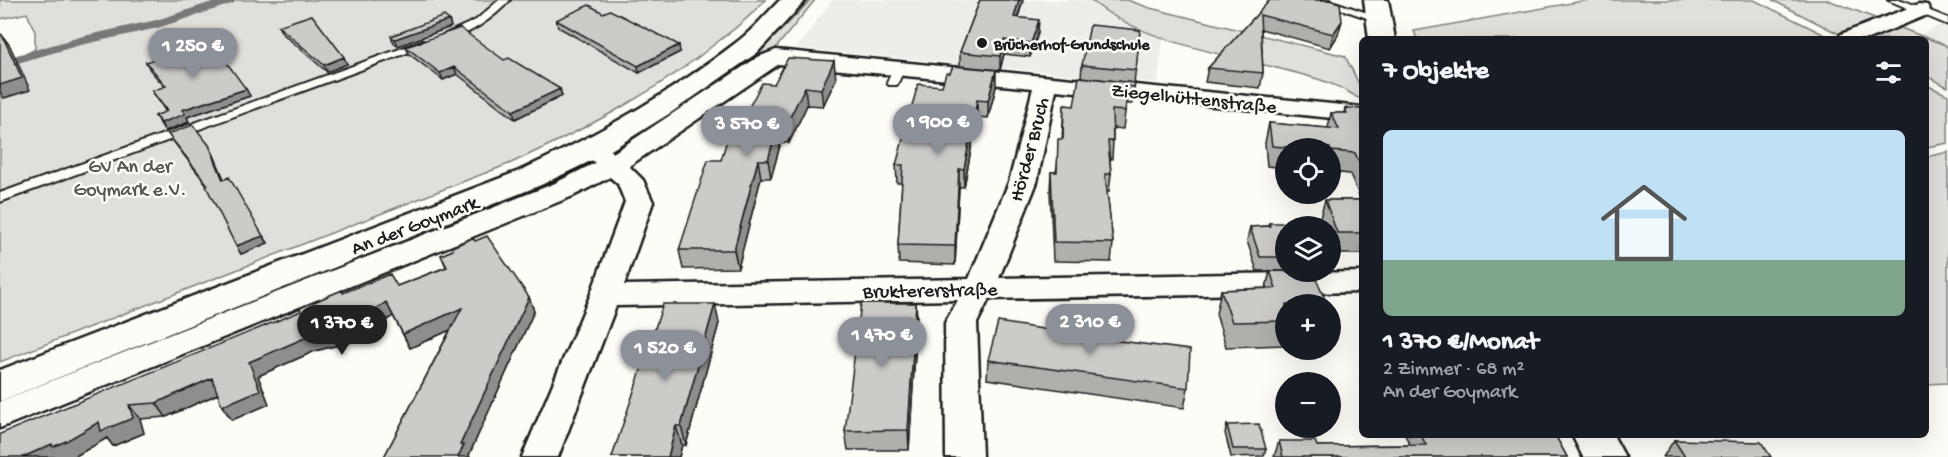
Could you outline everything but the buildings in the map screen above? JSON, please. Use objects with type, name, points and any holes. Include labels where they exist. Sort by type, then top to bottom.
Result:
[{"type":"main road","name":"An der Goymark","points":[[0,386],[530,178],[603,156],[662,106],[748,46],[794,0]]},
{"type":"main road","points":[[1594,438],[1604,457]]},
{"type":"street","points":[[1856,36],[1919,10]]},
{"type":"street","name":"Ziegelhüttenstraße","points":[[603,156],[776,57],[896,75],[1046,82],[1359,114]]},
{"type":"street","name":"Hörder Bruch","points":[[964,457],[961,323],[980,288],[1023,182],[1046,82]]},
{"type":"street","name":"An der Goymark","points":[[0,415],[563,190],[603,156]]},
{"type":"street","points":[[540,457],[605,296],[639,202],[630,180],[603,156]]},
{"type":"street","name":"Bruktererstraße","points":[[605,296],[1359,282]]},
{"type":"lane","points":[[0,198],[440,38],[480,22],[505,0]]},
{"type":"lane","points":[[1318,0],[1378,19]]},
{"type":"lane","points":[[1893,0],[1948,22]]},
{"type":"shaded area","name":"Brücherhof-Grundschule","points":[[832,0],[1091,0],[1114,16],[1163,39],[1158,83],[797,48]]},
{"type":"shaded area","points":[[1948,21],[1948,65],[1929,43],[1929,36],[1918,36]]},
{"type":"green space","name":"GV An der Goymark e.V.","points":[[0,0],[765,0],[738,26],[696,59],[646,93],[539,150],[511,163],[0,362],[0,67],[12,63],[35,49],[35,32],[27,13],[0,19]]},
{"type":"green space","points":[[810,0],[815,0],[775,49],[761,54],[714,90],[647,133],[644,131],[753,56]]},
{"type":"green space","points":[[1091,0],[1127,0],[1150,8],[1345,56],[1359,84],[1359,98],[1311,77],[1181,44],[1132,26]]},
{"type":"green space","points":[[1588,0],[1754,0],[1827,36],[1416,36],[1414,31]]},
{"type":"green space","points":[[1772,0],[1828,0],[1922,36],[1843,36]]},
{"type":"green space","points":[[1929,39],[1948,48],[1948,87],[1929,78]]},
{"type":"green space","points":[[1929,86],[1948,95],[1948,143],[1929,146]]},
{"type":"green space","points":[[1948,152],[1948,383],[1929,384],[1929,156]]},
{"type":"waterway","points":[[0,64],[80,41],[157,24],[231,0]]},
{"type":"place","name":"Brücherhof-Grundschule","points":[[982,43]]}]
